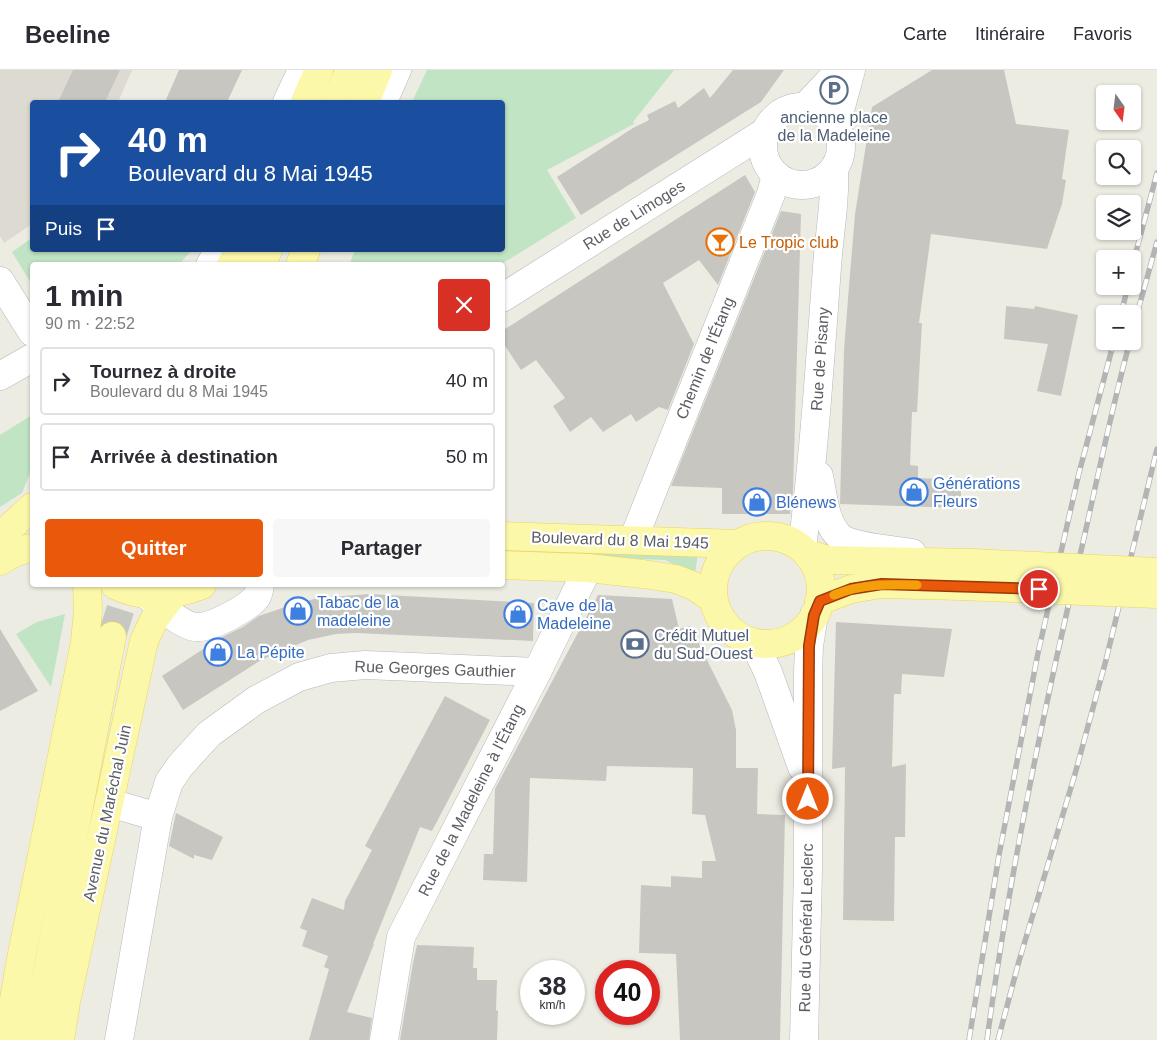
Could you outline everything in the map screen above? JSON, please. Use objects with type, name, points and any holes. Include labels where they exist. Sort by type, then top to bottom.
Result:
[{"type":"main road","points":[[306,100],[319,70]]},
{"type":"main road","points":[[336,100],[350,70]]},
{"type":"main road","points":[[366,100],[378,70]]},
{"type":"main road","points":[[0,537],[30,508]]},
{"type":"main road","name":"Boulevard du 8 Mai 1945","points":[[505,536],[737,544]]},
{"type":"main road","points":[[804,551],[816,568],[820,584],[817,608],[804,630],[790,638],[772,644],[754,642],[739,637],[718,614],[713,599],[713,583],[717,568],[725,555],[737,544],[750,538],[763,536],[777,537],[790,541],[804,551],[828,560],[1157,594]]},
{"type":"main road","points":[[0,561],[20,551],[30,548]]},
{"type":"main road","name":"Boulevard du 8 Mai 1945","points":[[505,565],[588,568],[676,579],[694,586],[713,599]]},
{"type":"main road","points":[[817,608],[851,589],[882,584],[967,575],[1157,572]]},
{"type":"main road","points":[[7,1040],[21,958],[84,642],[88,611],[87,587]]},
{"type":"main road","points":[[120,587],[160,599],[197,587]]},
{"type":"main road","name":"Avenue du Maréchal Juin","points":[[60,1040],[66,1002],[144,641],[160,599]]},
{"type":"main road","name":"Avenue du Maréchal Juin","points":[[34,1040],[112,636]]},
{"type":"street","points":[[288,100],[302,70]]},
{"type":"street","points":[[384,100],[397,70]]},
{"type":"street","points":[[805,107],[840,70]]},
{"type":"street","points":[[836,126],[851,70]]},
{"type":"street","points":[[805,107],[817,110],[828,116],[836,126],[840,136],[839,158],[834,169],[814,183],[800,185],[787,183],[768,166],[763,144],[765,132],[772,121],[781,113],[792,108],[805,107]]},
{"type":"street","name":"Rue de Limoges","points":[[505,296],[765,132]]},
{"type":"street","name":"Rue de Pisany","points":[[804,551],[812,442],[818,404],[827,266],[835,191],[834,169]]},
{"type":"street","name":"Chemin de l'Étang","points":[[633,540],[771,194],[776,175]]},
{"type":"street","points":[[0,281],[30,329]]},
{"type":"street","points":[[0,376],[30,359]]},
{"type":"street","points":[[812,442],[826,512],[837,534],[842,539],[967,575]]},
{"type":"street","name":"Rue de la Madeleine à l'Étang","points":[[384,1040],[401,936],[537,672],[588,568]]},
{"type":"street","points":[[160,599],[188,625],[205,626],[245,607],[256,598],[260,587]]},
{"type":"street","points":[[808,785],[808,664],[809,646],[817,608]]},
{"type":"street","points":[[754,642],[768,672],[808,785]]},
{"type":"street","name":"Rue Georges Gauthier","points":[[119,1040],[158,817],[169,782],[180,766],[209,734],[256,700],[299,678],[331,668],[365,665],[537,672]]},
{"type":"street","name":"Rue du Général Leclerc","points":[[804,1040],[808,785]]},
{"type":"street","points":[[110,803],[158,817]]},
{"type":"shaded area","points":[[0,70],[132,70],[119,100],[30,100],[30,225],[4,243],[0,236]]},
{"type":"green space","points":[[427,70],[674,70],[633,122],[634,124],[547,170],[576,218],[505,262],[350,262],[354,252],[505,252],[505,100],[413,100]]},
{"type":"green space","points":[[30,239],[30,252],[190,252],[181,262],[30,262],[30,282],[12,252]]},
{"type":"green space","points":[[30,416],[30,473],[22,493],[0,507],[0,435]]},
{"type":"green space","points":[[505,547],[698,551],[695,575],[665,560],[505,553]]},
{"type":"green space","points":[[65,614],[51,687],[16,634],[37,622]]},
{"type":"building","points":[[73,70],[120,70],[106,100],[59,100]]},
{"type":"building","points":[[179,70],[242,70],[228,100],[166,100]]},
{"type":"building","points":[[733,70],[784,70],[761,102],[581,215],[557,177],[633,128],[649,120],[647,115],[675,101],[678,108],[704,88],[710,98]]},
{"type":"building","points":[[932,70],[1004,70],[1016,124],[1069,130],[1062,179],[1066,180],[1062,204],[1047,249],[931,234],[919,323],[922,323],[917,412],[912,412],[910,465],[918,466],[918,478],[961,480],[961,508],[840,504],[844,350],[849,286],[855,214],[872,107]]},
{"type":"building","points":[[745,175],[755,192],[718,285],[699,260],[663,283],[694,344],[668,410],[659,407],[636,422],[631,414],[603,432],[591,417],[570,432],[553,406],[565,398],[536,360],[521,370],[505,346],[505,329]]},
{"type":"building","points":[[781,211],[801,214],[793,492],[790,514],[722,514],[722,488],[671,486]]},
{"type":"building","points":[[1006,306],[1034,309],[1035,306],[1078,315],[1061,396],[1037,391],[1048,344],[1004,339]]},
{"type":"building","points":[[369,594],[534,603],[533,641],[356,633],[336,634],[308,640],[261,660],[183,710],[162,676],[220,638],[243,627],[259,616],[318,598]]},
{"type":"building","points":[[598,595],[672,599],[679,629],[690,626],[732,710],[736,730],[736,768],[758,768],[757,814],[785,815],[780,1040],[680,1040],[676,954],[639,953],[641,885],[671,887],[671,876],[702,878],[702,861],[716,861],[705,815],[692,814],[693,768],[607,766],[606,781],[530,778],[527,882],[483,880],[484,854],[493,854],[495,789]]},
{"type":"building","points":[[836,622],[952,629],[944,677],[902,674],[901,694],[894,694],[892,767],[906,764],[905,837],[895,837],[894,921],[843,920],[845,767],[832,769]]},
{"type":"building","points":[[0,629],[38,691],[0,711]]},
{"type":"building","points":[[445,696],[490,720],[432,831],[420,827],[347,1012],[372,1018],[369,1040],[309,1040],[329,969],[324,967],[328,956],[302,946],[307,931],[300,928],[312,898],[344,910],[345,901],[372,850],[365,846]]},
{"type":"building","points":[[176,813],[223,837],[212,860],[194,855],[194,859],[169,846]]},
{"type":"building","points":[[417,945],[474,947],[473,968],[477,968],[477,980],[497,980],[497,1040],[400,1040]]},
{"type":"tunnel","points":[[112,636],[127,587]]},
{"type":"railway","points":[[1137,250],[1157,173]]},
{"type":"railway","points":[[1140,305],[1157,242]]},
{"type":"railway","points":[[1123,305],[1126,295]]},
{"type":"railway","points":[[969,1040],[999,855],[1038,653],[1079,473],[1112,350]]},
{"type":"railway","points":[[987,1040],[1016,855],[1040,733],[1110,420],[1128,350]]},
{"type":"railway","points":[[998,1040],[1106,660],[1157,449]]},
{"type":"slow traffic","points":[[834,595],[851,589],[882,584],[917,585]]},
{"type":"place","name":"ancienne place de la Madeleine","points":[[834,90]]},
{"type":"place","name":"Le Tropic club","points":[[720,242]]},
{"type":"place","name":"Générations Fleurs","points":[[914,492]]},
{"type":"place","name":"Blénews","points":[[757,502]]},
{"type":"place","name":"Tabac de la madeleine","points":[[298,611]]},
{"type":"place","name":"Cave de la Madeleine","points":[[518,614]]},
{"type":"place","name":"Crédit Mutuel du Sud-Ouest","points":[[635,644]]},
{"type":"place","name":"La Pépite","points":[[218,652]]},
{"type":"route","points":[[808,799],[809,646],[814,615],[820,601],[851,589],[882,584],[1039,589]]}]
